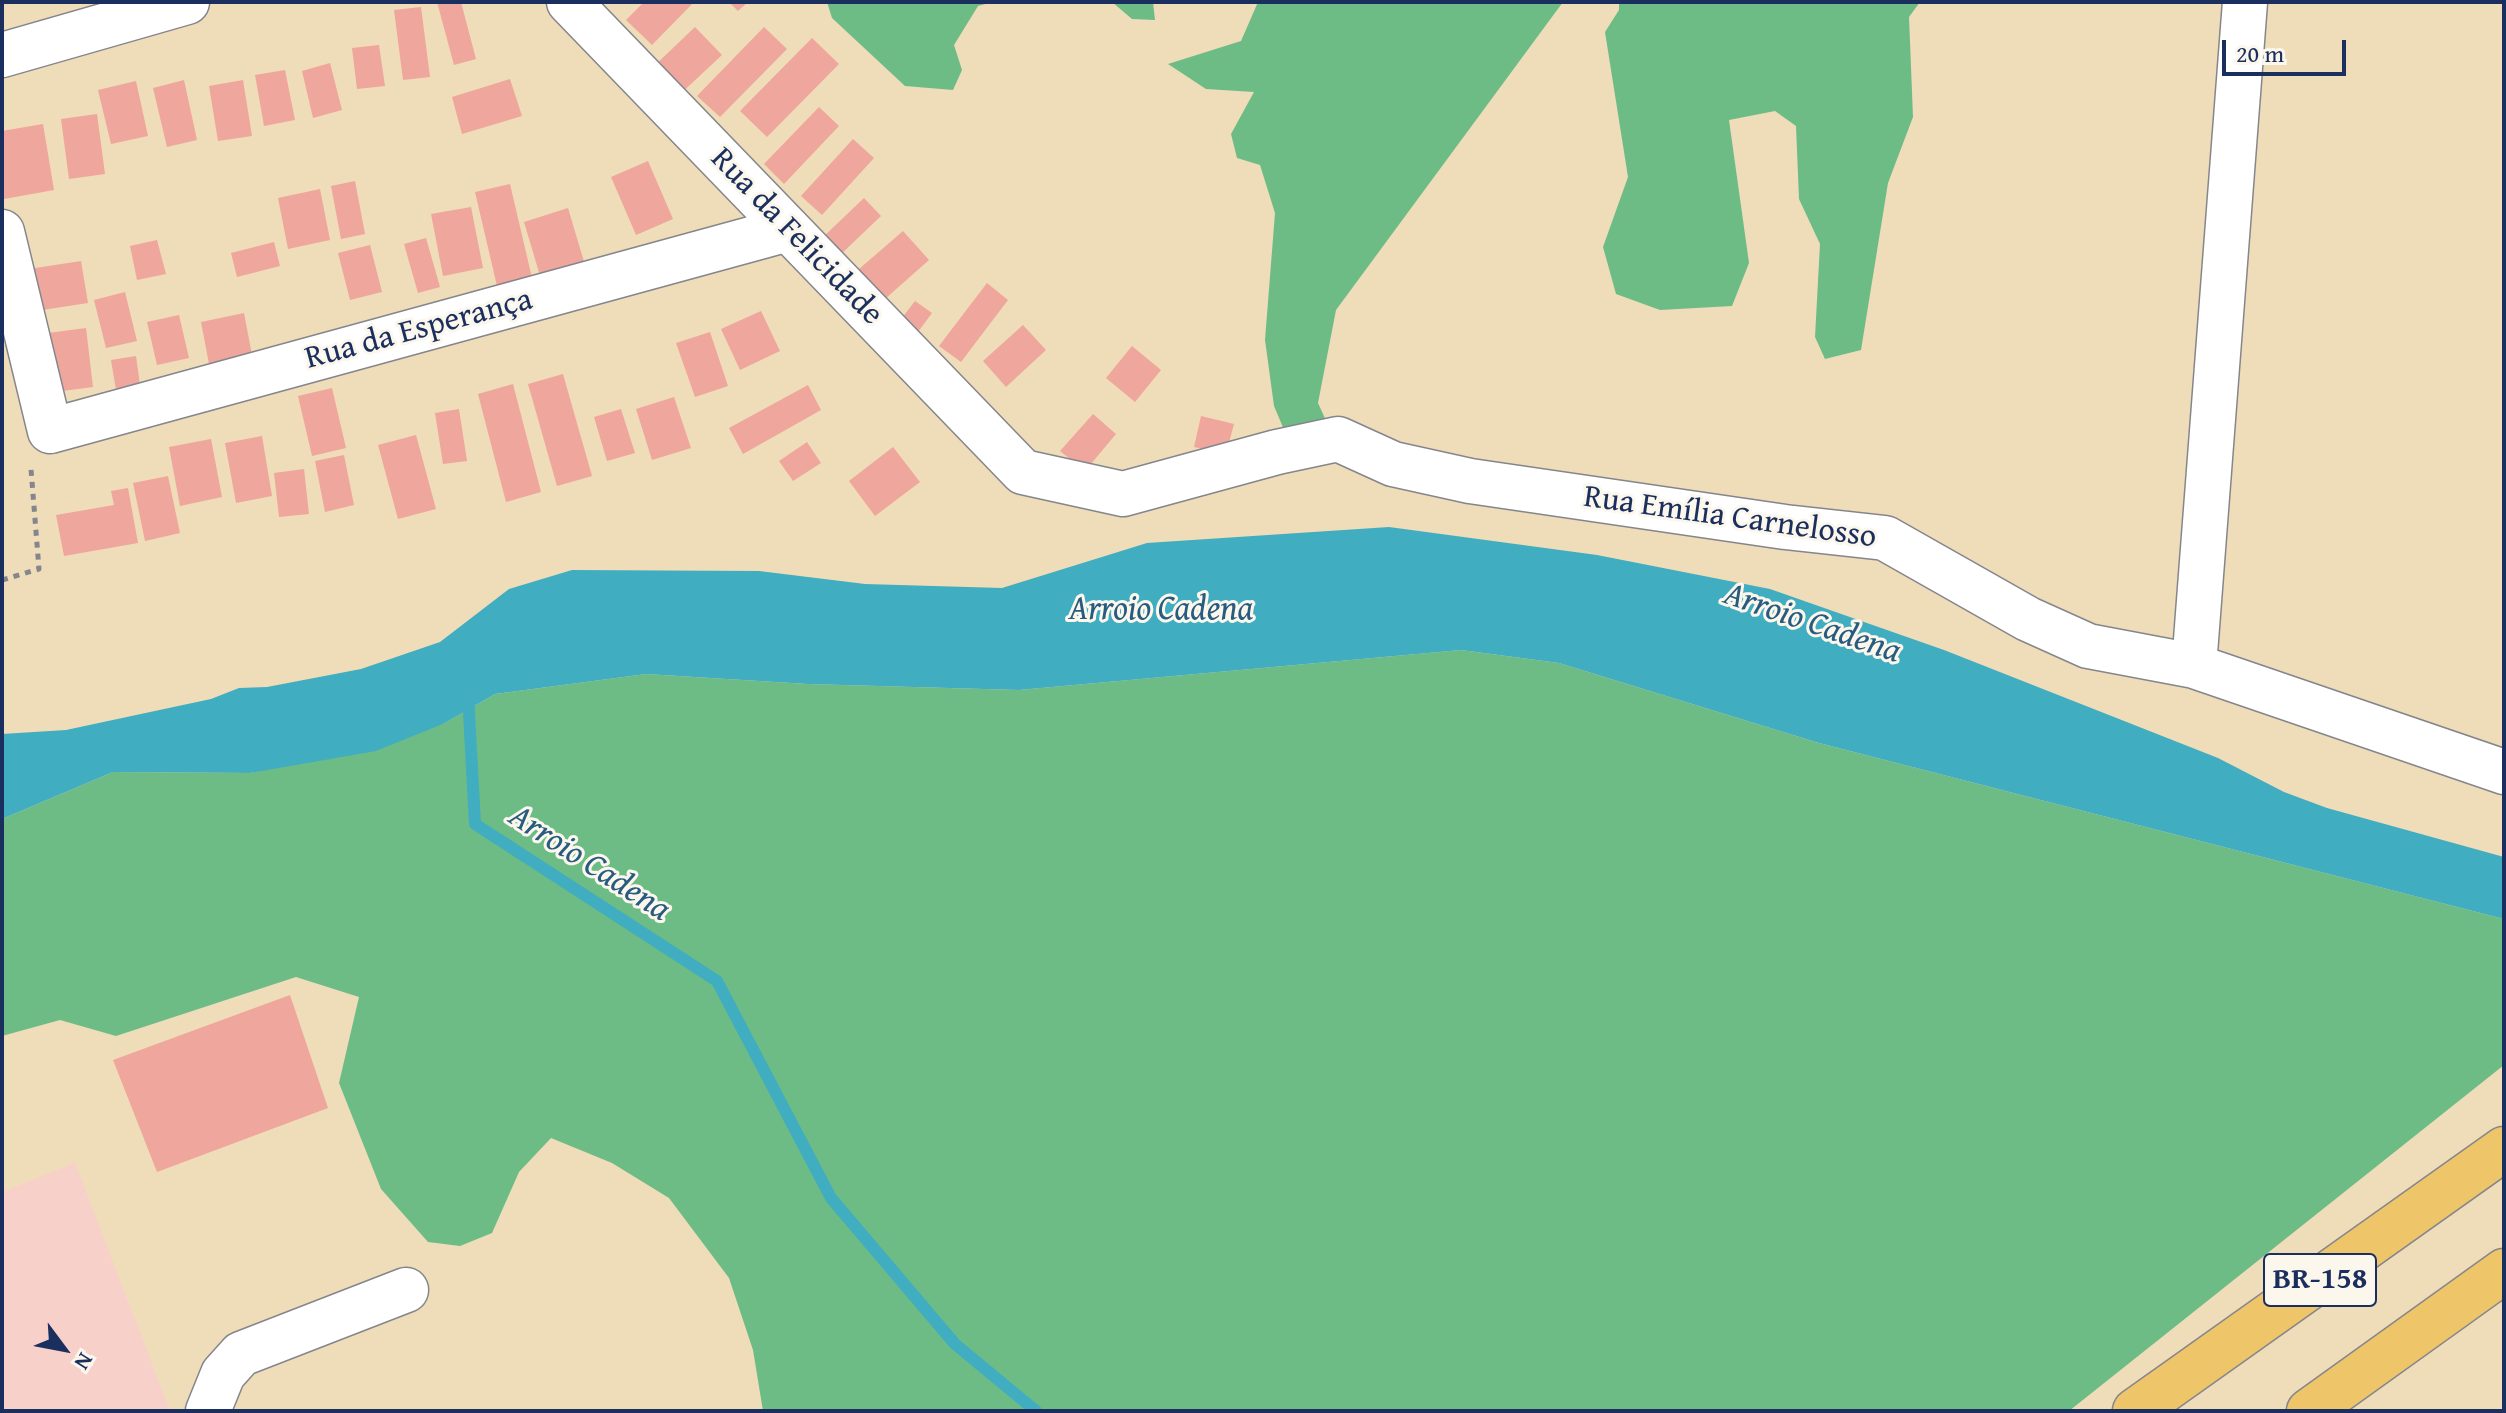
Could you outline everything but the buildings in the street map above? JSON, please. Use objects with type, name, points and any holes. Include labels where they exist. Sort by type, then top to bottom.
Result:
[{"type":"highway","name":"BR-158","points":[[2135,1411],[2504,1149]]},
{"type":"highway","name":"BR-158","points":[[2309,1411],[2504,1271]]},
{"type":"street","points":[[2,55],[187,2]]},
{"type":"street","name":"Rua da Felicidade","points":[[569,2],[1023,472]]},
{"type":"street","points":[[2194,666],[2245,2]]},
{"type":"street","name":"Rua da Esperança","points":[[50,431],[788,229]]},
{"type":"street","points":[[2,232],[50,431]]},
{"type":"street","name":"Rua Emília Carnelosso","points":[[1023,472],[1123,494],[1277,452],[1338,439],[1393,464],[1470,481],[1785,527],[1885,538],[2028,619],[2088,646],[2194,666],[2504,772]]},
{"type":"street","points":[[208,1411],[223,1374],[241,1354],[406,1290]]},
{"type":"path","points":[[2,580],[39,569],[30,464],[50,431]]},
{"type":"shaded area","points":[[75,1163],[170,1411],[2,1411],[2,1192]]},
{"type":"green space","points":[[827,2],[993,2],[978,6],[954,45],[962,70],[953,90],[905,86],[832,18]]},
{"type":"green space","points":[[1112,2],[1153,2],[1155,20],[1132,19]]},
{"type":"green space","points":[[1258,2],[1563,2],[1336,310],[1318,403],[1328,425],[1285,432],[1274,406],[1265,340],[1275,213],[1260,165],[1237,158],[1231,134],[1254,92],[1206,89],[1168,64],[1241,41]]},
{"type":"green space","points":[[1619,2],[1920,2],[1909,17],[1913,117],[1888,183],[1861,350],[1825,359],[1815,337],[1820,244],[1799,199],[1796,126],[1775,111],[1729,120],[1749,263],[1732,306],[1660,310],[1616,294],[1603,247],[1628,177],[1605,32],[1619,10]]},
{"type":"green space","points":[[1461,650],[1559,663],[1819,743],[2504,919],[2504,1065],[2069,1411],[763,1411],[753,1350],[729,1278],[669,1198],[612,1163],[551,1138],[519,1172],[492,1233],[460,1246],[428,1242],[381,1189],[339,1083],[359,997],[296,977],[116,1036],[60,1020],[2,1036],[2,819],[113,772],[250,773],[445,723],[495,694],[646,674],[808,684],[1019,690]]},
{"type":"water","name":"Arroio Cadena","points":[[1389,527],[1597,555],[1770,589],[1944,650],[2218,758],[2284,792],[2327,808],[2504,857],[2504,919],[1819,743],[1559,663],[1461,650],[1019,690],[808,684],[646,674],[495,694],[445,723],[376,751],[250,773],[113,772],[2,819],[2,734],[66,730],[211,699],[239,688],[267,687],[361,669],[440,642],[509,589],[572,570],[759,571],[865,584],[1002,588],[1147,543]]},
{"type":"waterway","name":"Arroio Cadena","points":[[468,694],[475,824],[717,981],[831,1198],[955,1344],[1036,1411]]}]
